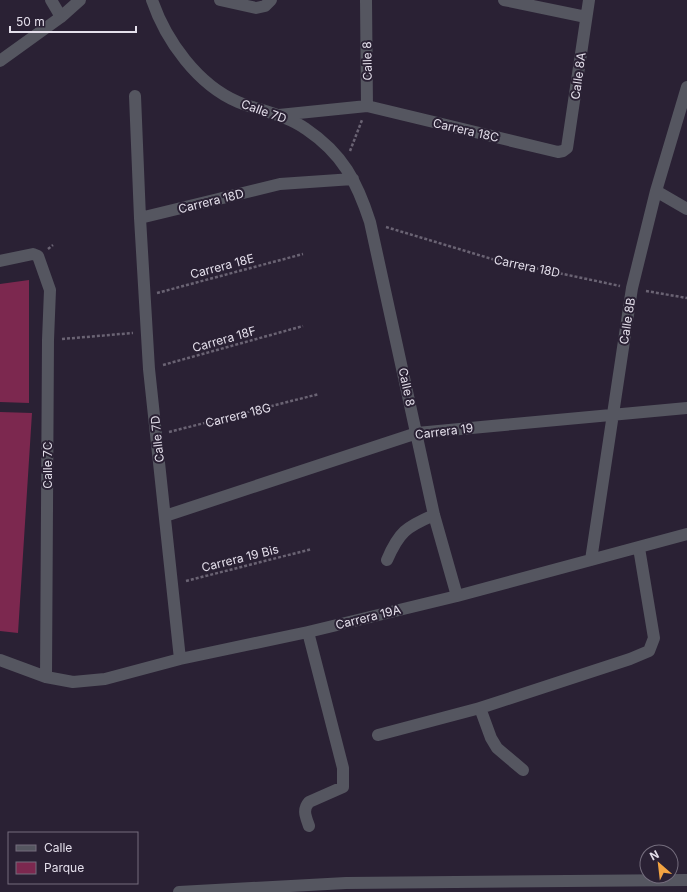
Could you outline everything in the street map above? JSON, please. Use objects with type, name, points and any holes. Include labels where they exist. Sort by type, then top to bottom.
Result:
[{"type":"street","points":[[51,0],[61,17]]},
{"type":"street","points":[[0,61],[61,17],[80,0]]},
{"type":"street","name":"Calle 7D","points":[[152,0],[170,37],[189,65],[212,87],[238,102],[279,115],[305,128],[324,142],[344,165],[353,179]]},
{"type":"street","points":[[220,0],[256,8],[265,6],[271,0]]},
{"type":"street","name":"Calle 8","points":[[366,0],[367,106]]},
{"type":"street","points":[[504,0],[586,17]]},
{"type":"street","name":"Calle 8A","points":[[565,150],[567,148],[586,17],[590,0]]},
{"type":"street","name":"Calle 8B","points":[[590,560],[632,288],[656,191],[687,87]]},
{"type":"street","name":"Calle 7D","points":[[134,96],[149,369],[166,516],[180,659]]},
{"type":"street","name":"Carrera 18C","points":[[279,115],[367,106],[558,152],[565,150]]},
{"type":"street","name":"Calle 8","points":[[353,179],[370,222],[434,515],[457,596]]},
{"type":"street","name":"Carrera 18D","points":[[140,218],[280,184],[353,179]]},
{"type":"street","points":[[656,191],[687,209]]},
{"type":"street","name":"Calle 7C","points":[[0,261],[33,254],[38,256],[50,290],[48,340],[46,677]]},
{"type":"street","name":"Carrera 19","points":[[166,516],[417,433],[687,408]]},
{"type":"street","points":[[387,560],[395,543],[404,531],[418,522],[434,515]]},
{"type":"street","name":"Carrera 19A","points":[[46,677],[73,682],[105,679],[180,659],[308,632],[457,596],[687,534]]},
{"type":"street","points":[[378,735],[480,708],[630,659],[649,651],[654,638],[639,548]]},
{"type":"street","points":[[308,632],[343,768],[344,778],[343,787],[309,802],[306,805],[305,814],[309,826]]},
{"type":"street","points":[[0,660],[46,677]]},
{"type":"street","points":[[480,708],[491,738],[497,748],[523,770]]},
{"type":"street","points":[[179,892],[346,883],[687,880]]},
{"type":"path","points":[[344,165],[367,106]]},
{"type":"path","name":"Carrera 18D","points":[[370,222],[492,260],[687,298]]},
{"type":"path","name":"Carrera 18E","points":[[145,297],[303,254]]},
{"type":"path","name":"Carrera 18F","points":[[149,369],[303,326]]},
{"type":"path","points":[[48,340],[148,331]]},
{"type":"path","name":"Carrera 18G","points":[[157,436],[319,394]]},
{"type":"path","name":"Carrera 19 Bis","points":[[172,584],[312,549]]},
{"type":"green space","points":[[29,280],[29,403],[0,402],[0,284]]},
{"type":"green space","points":[[0,412],[32,413],[18,633],[0,631]]}]
